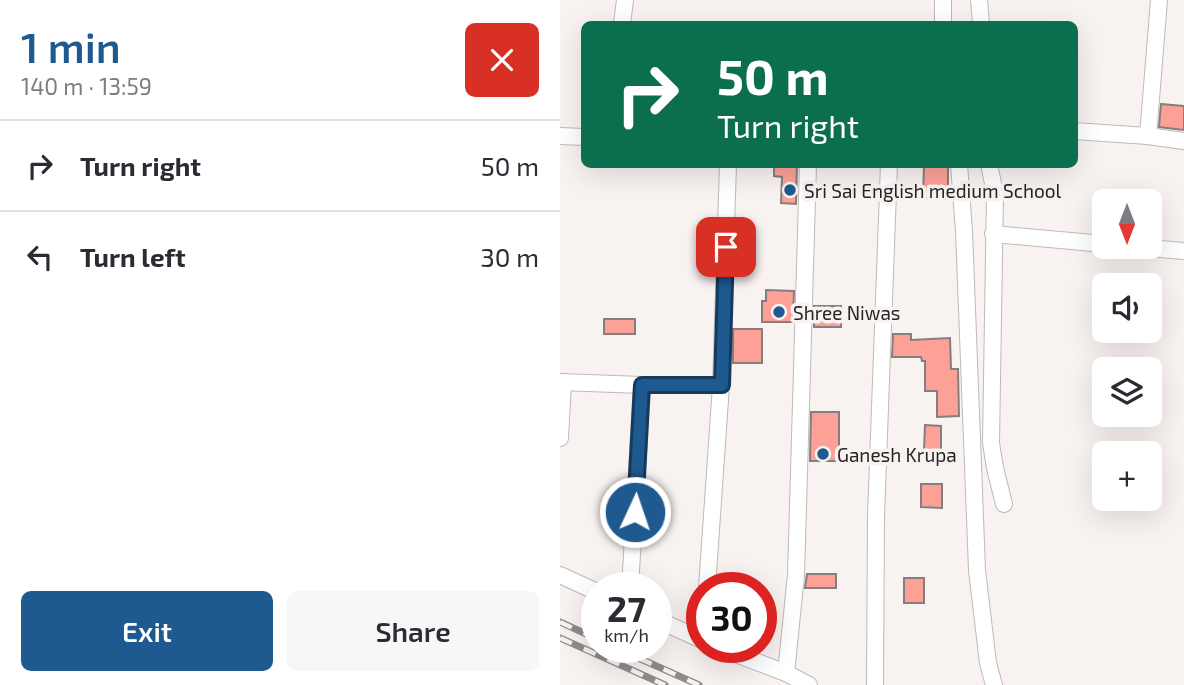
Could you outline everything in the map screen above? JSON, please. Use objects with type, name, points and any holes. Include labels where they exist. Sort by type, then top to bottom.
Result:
[{"type":"street","points":[[622,21],[625,0]]},
{"type":"street","points":[[943,0],[943,21]]},
{"type":"street","points":[[979,0],[981,21]]},
{"type":"street","points":[[1149,136],[1159,0]]},
{"type":"street","points":[[1078,131],[1184,141]]},
{"type":"street","points":[[560,136],[581,136]]},
{"type":"street","points":[[709,572],[722,385],[728,168]]},
{"type":"street","points":[[786,673],[796,575],[808,168]]},
{"type":"street","points":[[875,685],[876,516],[889,168]]},
{"type":"street","points":[[959,168],[976,570],[988,663],[994,685]]},
{"type":"street","points":[[990,168],[995,193],[991,443],[1004,504]]},
{"type":"street","points":[[993,234],[1092,243]]},
{"type":"street","points":[[1162,249],[1184,251]]},
{"type":"street","points":[[560,438],[562,382],[722,385]]},
{"type":"street","points":[[631,572],[642,385]]},
{"type":"street","points":[[560,575],[581,585]]},
{"type":"street","points":[[760,663],[809,685]]},
{"type":"building","points":[[1161,104],[1184,106],[1184,130],[1159,127]]},
{"type":"building","name":"Sri Sai English medium School","points":[[774,168],[797,168],[796,204],[781,203],[782,177],[774,176]]},
{"type":"building","points":[[924,168],[948,168],[948,199],[923,198]]},
{"type":"building","name":"Shree Niwas","points":[[766,290],[794,291],[793,322],[762,322],[762,301],[766,301]]},
{"type":"building","points":[[814,306],[841,306],[841,327],[814,327]]},
{"type":"building","points":[[604,319],[635,319],[635,334],[604,334]]},
{"type":"building","points":[[733,329],[762,329],[762,363],[733,363]]},
{"type":"building","points":[[893,334],[911,334],[911,340],[950,338],[951,369],[958,369],[959,416],[937,417],[937,391],[925,391],[925,361],[922,361],[921,357],[892,357]]},
{"type":"building","points":[[811,412],[839,412],[839,461],[810,461]]},
{"type":"building","points":[[925,425],[941,426],[941,450],[924,450]]},
{"type":"building","points":[[921,484],[942,484],[942,508],[921,507]]},
{"type":"building","points":[[807,574],[836,574],[836,588],[805,588]]},
{"type":"building","points":[[904,578],[924,578],[924,603],[904,603]]},
{"type":"railway","points":[[560,622],[581,632]]},
{"type":"railway","points":[[560,638],[665,685]]},
{"type":"railway","points":[[650,663],[699,685]]},
{"type":"place","name":"Sri Sai English medium School","points":[[790,190]]},
{"type":"place","name":"Shree Niwas","points":[[779,312]]},
{"type":"place","name":"Ganesh Krupa","points":[[823,454]]},
{"type":"route","points":[[635,512],[642,385],[722,385],[726,247]]}]
